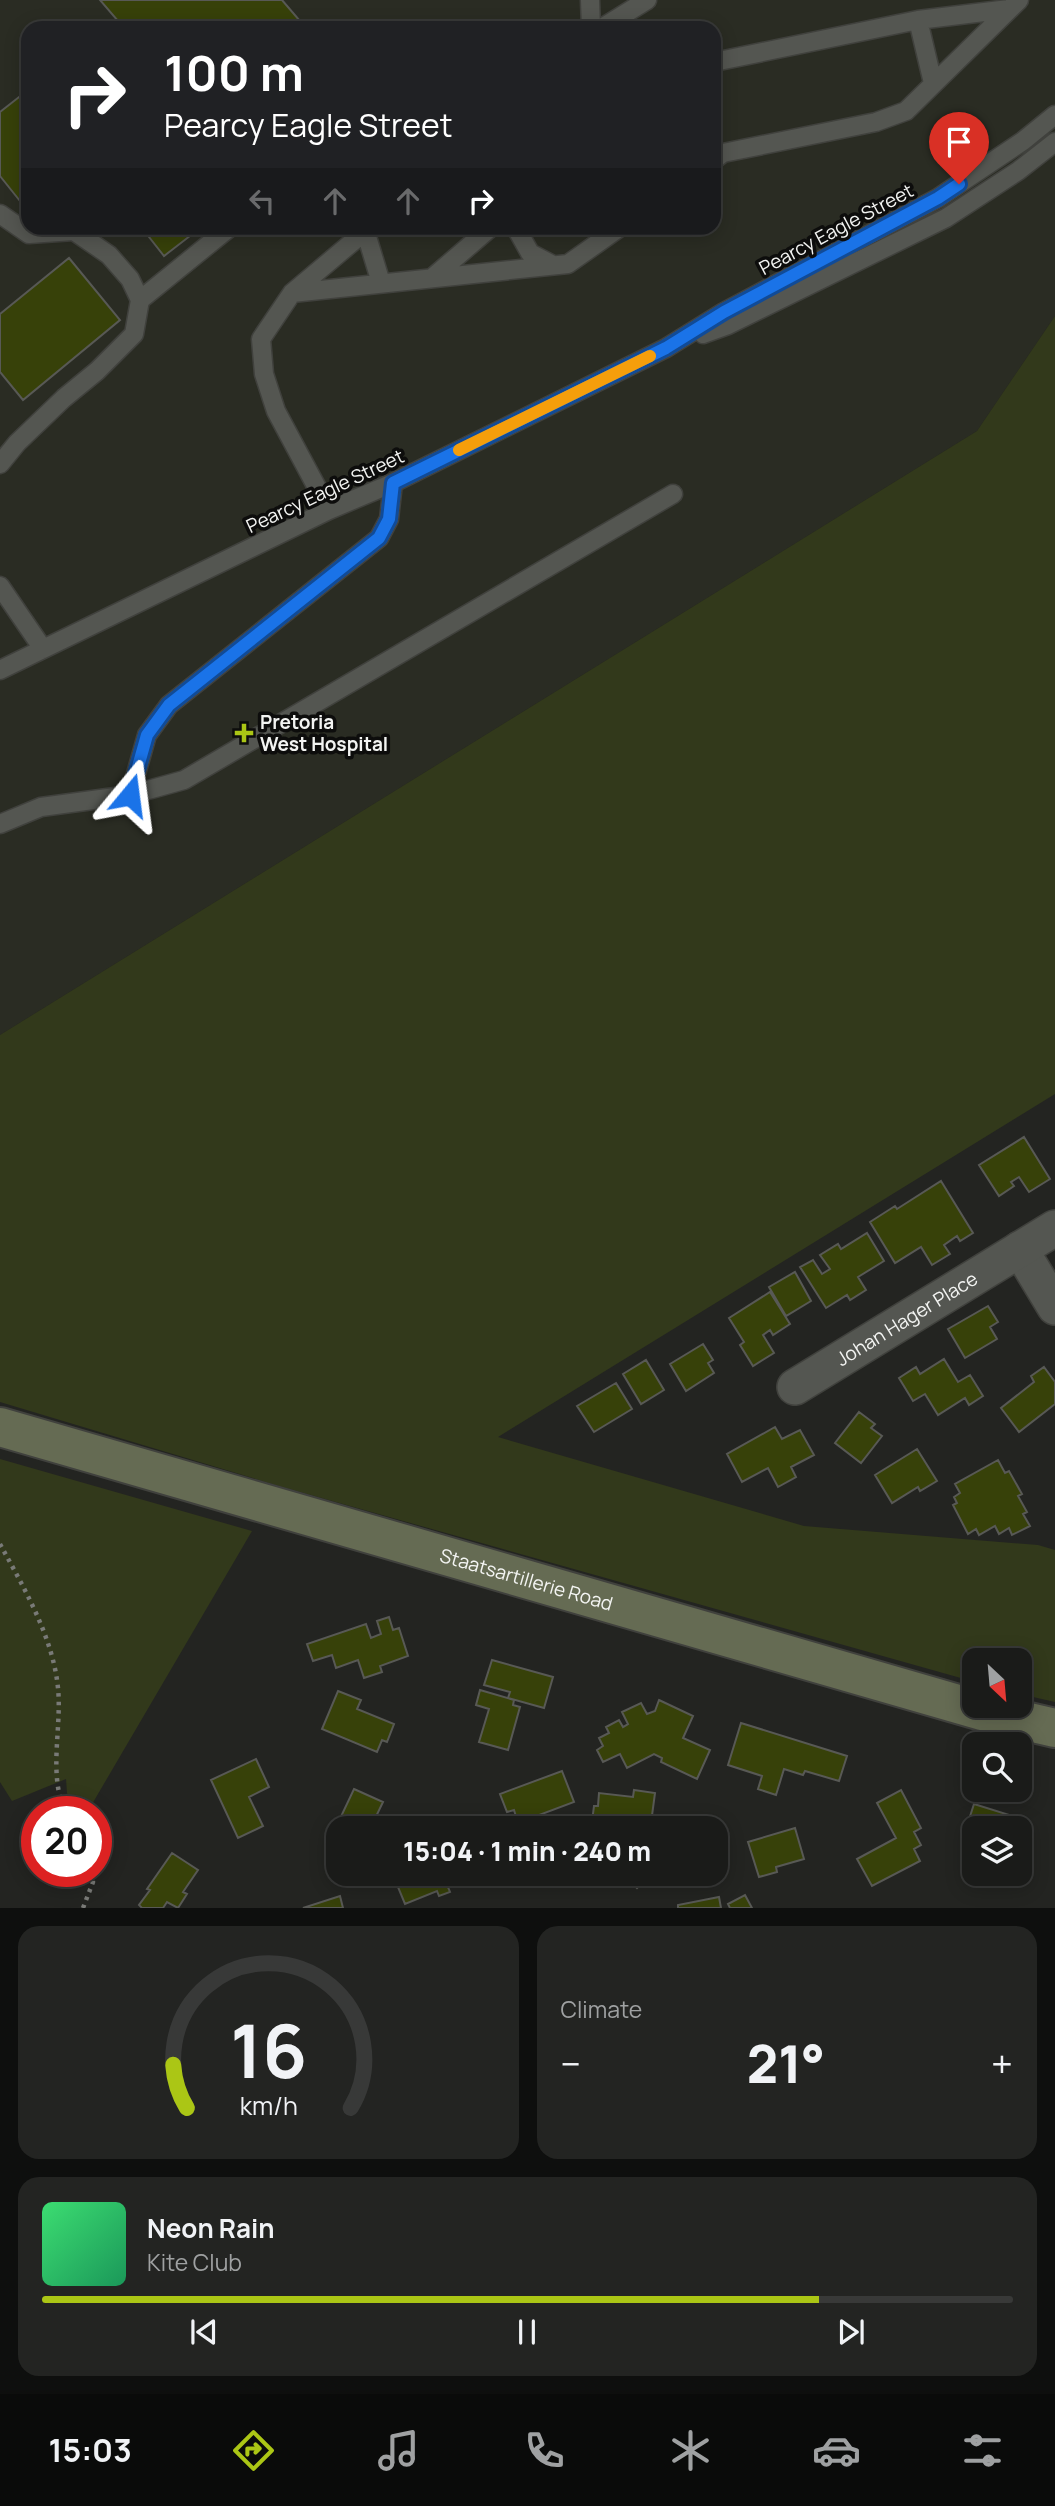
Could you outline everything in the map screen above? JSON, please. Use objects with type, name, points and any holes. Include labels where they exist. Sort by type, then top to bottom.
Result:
[{"type":"street","name":"Johan Hager Place","points":[[794,1387],[1055,1228]]},
{"type":"street","points":[[1020,1249],[1055,1307]]},
{"type":"street","name":"Staatsartillerie Road","points":[[0,1427],[956,1704],[1055,1728]]},
{"type":"lane","points":[[590,0],[592,21]]},
{"type":"lane","points":[[613,21],[647,0]]},
{"type":"lane","points":[[721,61],[918,20],[1014,5]]},
{"type":"lane","points":[[721,155],[876,121],[906,111],[1014,5]]},
{"type":"lane","points":[[918,20],[933,83]]},
{"type":"lane","name":"Pearcy Eagle Street","points":[[0,670],[329,510],[393,483],[666,348],[724,312],[938,198],[1023,141],[1055,115]]},
{"type":"lane","name":"Pearcy Eagle Street","points":[[666,348],[728,325],[946,218],[1018,171],[1055,142]]},
{"type":"lane","points":[[0,214],[21,228]]},
{"type":"lane","points":[[0,464],[26,434],[64,398],[97,372],[134,334],[140,300],[130,279],[109,255],[80,235]]},
{"type":"lane","points":[[140,300],[220,235]]},
{"type":"lane","points":[[329,510],[276,411],[264,374],[261,339],[292,293],[360,235]]},
{"type":"lane","points":[[369,235],[382,283]]},
{"type":"lane","points":[[432,278],[482,235]]},
{"type":"lane","points":[[520,235],[530,253],[553,265]]},
{"type":"lane","points":[[292,293],[568,264],[609,235]]},
{"type":"lane","points":[[130,795],[147,735],[169,705],[379,538],[389,519],[393,483]]},
{"type":"lane","points":[[0,824],[41,807],[130,795],[184,780],[673,494]]},
{"type":"lane","points":[[0,586],[43,649]]},
{"type":"path","points":[[0,1544],[51,1652],[58,1692],[57,1785],[60,1796]]},
{"type":"path","points":[[83,1908],[91,1887]]},
{"type":"shaded area","name":"Pretoria West Hospital","points":[[0,0],[1055,0],[1055,316],[977,431],[0,1035]]},
{"type":"green space","points":[[1055,316],[1055,1094],[498,1437],[804,1526],[1038,1545],[1055,1550],[1055,1702],[1032,1697],[1032,1648],[962,1648],[962,1678],[279,1486],[0,1402],[0,1035],[977,431]]},
{"type":"green space","points":[[0,1459],[252,1531],[97,1796],[68,1796],[66,1779],[12,1801],[0,1782]]},
{"type":"building","points":[[100,0],[282,0],[300,21],[118,21]]},
{"type":"building","points":[[21,96],[21,202],[0,176],[0,112]]},
{"type":"building","points":[[148,235],[191,235],[164,256]]},
{"type":"building","points":[[69,258],[120,320],[23,400],[0,372],[0,314]]},
{"type":"building","points":[[1024,1137],[1050,1179],[1029,1192],[1019,1177],[1011,1182],[1014,1186],[999,1196],[979,1165]]},
{"type":"building","points":[[941,1181],[973,1233],[960,1241],[957,1236],[944,1245],[950,1254],[932,1265],[921,1247],[895,1263],[870,1222],[895,1206],[897,1209]]},
{"type":"building","points":[[867,1233],[884,1261],[858,1277],[866,1290],[850,1300],[847,1295],[826,1308],[800,1267],[813,1260],[822,1274],[830,1269],[820,1255],[838,1244],[841,1249]]},
{"type":"building","points":[[795,1272],[811,1301],[786,1316],[769,1287]]},
{"type":"building","points":[[770,1292],[790,1324],[773,1335],[770,1330],[763,1335],[774,1353],[753,1366],[740,1345],[744,1342],[729,1318]]},
{"type":"building","points":[[988,1306],[998,1322],[990,1327],[997,1339],[965,1358],[948,1329]]},
{"type":"building","points":[[703,1344],[713,1360],[708,1363],[714,1373],[686,1391],[670,1364]]},
{"type":"building","points":[[944,1359],[958,1382],[970,1375],[983,1396],[969,1405],[965,1398],[938,1415],[925,1394],[913,1401],[899,1378],[916,1367],[920,1374]]},
{"type":"building","points":[[646,1360],[664,1390],[641,1404],[623,1374]]},
{"type":"building","points":[[1044,1367],[1055,1382],[1055,1404],[1019,1432],[1001,1408],[1034,1382],[1031,1376]]},
{"type":"building","points":[[616,1383],[632,1409],[594,1432],[577,1406]]},
{"type":"building","points":[[859,1412],[875,1424],[871,1428],[882,1436],[861,1463],[835,1443]]},
{"type":"building","points":[[775,1427],[782,1439],[800,1430],[814,1455],[791,1467],[796,1477],[778,1487],[768,1468],[742,1482],[727,1454]]},
{"type":"building","points":[[917,1449],[937,1481],[920,1491],[918,1487],[892,1503],[875,1475]]},
{"type":"building","points":[[998,1460],[1005,1473],[1009,1471],[1022,1494],[1018,1496],[1027,1512],[1023,1514],[1030,1526],[1012,1535],[1009,1528],[999,1534],[995,1526],[979,1535],[976,1529],[968,1534],[953,1505],[957,1503],[954,1497],[960,1493],[955,1484]]},
{"type":"building","points":[[389,1617],[393,1630],[399,1628],[408,1656],[380,1666],[382,1672],[364,1678],[358,1660],[336,1668],[332,1655],[313,1661],[307,1644],[366,1624],[371,1638],[381,1634],[377,1621]]},
{"type":"building","points":[[492,1660],[553,1677],[544,1708],[508,1698],[510,1692],[484,1685]]},
{"type":"building","points":[[480,1690],[514,1700],[513,1705],[520,1707],[508,1750],[479,1742],[489,1709],[476,1705]]},
{"type":"building","points":[[338,1691],[361,1700],[357,1709],[394,1724],[387,1742],[382,1740],[377,1752],[322,1729]]},
{"type":"building","points":[[659,1700],[693,1716],[683,1738],[710,1750],[697,1779],[661,1762],[662,1758],[654,1754],[627,1768],[620,1754],[603,1762],[597,1750],[603,1746],[599,1738],[609,1733],[606,1727],[619,1720],[623,1727],[628,1724],[622,1712],[641,1703],[647,1714],[655,1711]]},
{"type":"building","points":[[741,1723],[847,1756],[839,1781],[805,1771],[803,1775],[784,1769],[776,1795],[758,1789],[762,1776],[728,1765]]},
{"type":"building","points":[[256,1759],[269,1787],[249,1797],[263,1826],[238,1838],[211,1780]]},
{"type":"building","points":[[562,1771],[574,1802],[537,1816],[516,1816],[514,1810],[507,1812],[500,1794]]},
{"type":"building","points":[[354,1789],[383,1802],[376,1816],[341,1816]]},
{"type":"building","points":[[634,1790],[655,1793],[652,1816],[593,1816],[594,1806],[598,1806],[599,1793],[633,1797]]},
{"type":"building","points":[[901,1790],[921,1828],[914,1832],[921,1845],[914,1849],[920,1861],[872,1886],[857,1859],[896,1838],[877,1803]]},
{"type":"building","points":[[974,1804],[1012,1816],[970,1816]]},
{"type":"building","points":[[795,1828],[804,1859],[776,1867],[777,1872],[759,1877],[748,1842]]},
{"type":"building","points":[[172,1853],[198,1870],[183,1892],[187,1894],[178,1908],[167,1902],[163,1908],[142,1908],[139,1905],[150,1890],[147,1889]]},
{"type":"building","points":[[398,1886],[451,1886],[448,1887],[450,1892],[439,1896],[437,1891],[405,1904]]},
{"type":"building","points":[[745,1895],[752,1908],[730,1908],[728,1904]]},
{"type":"building","points":[[340,1896],[343,1908],[303,1908]]},
{"type":"building","points":[[719,1897],[721,1908],[678,1908],[678,1905]]},
{"type":"slow traffic","points":[[459,450],[650,356]]},
{"type":"place","name":"Pretoria West Hospital","points":[[244,733]]},
{"type":"route","points":[[130,795],[147,735],[169,705],[379,538],[389,519],[393,483],[666,348],[724,312],[938,198],[959,184]]}]
